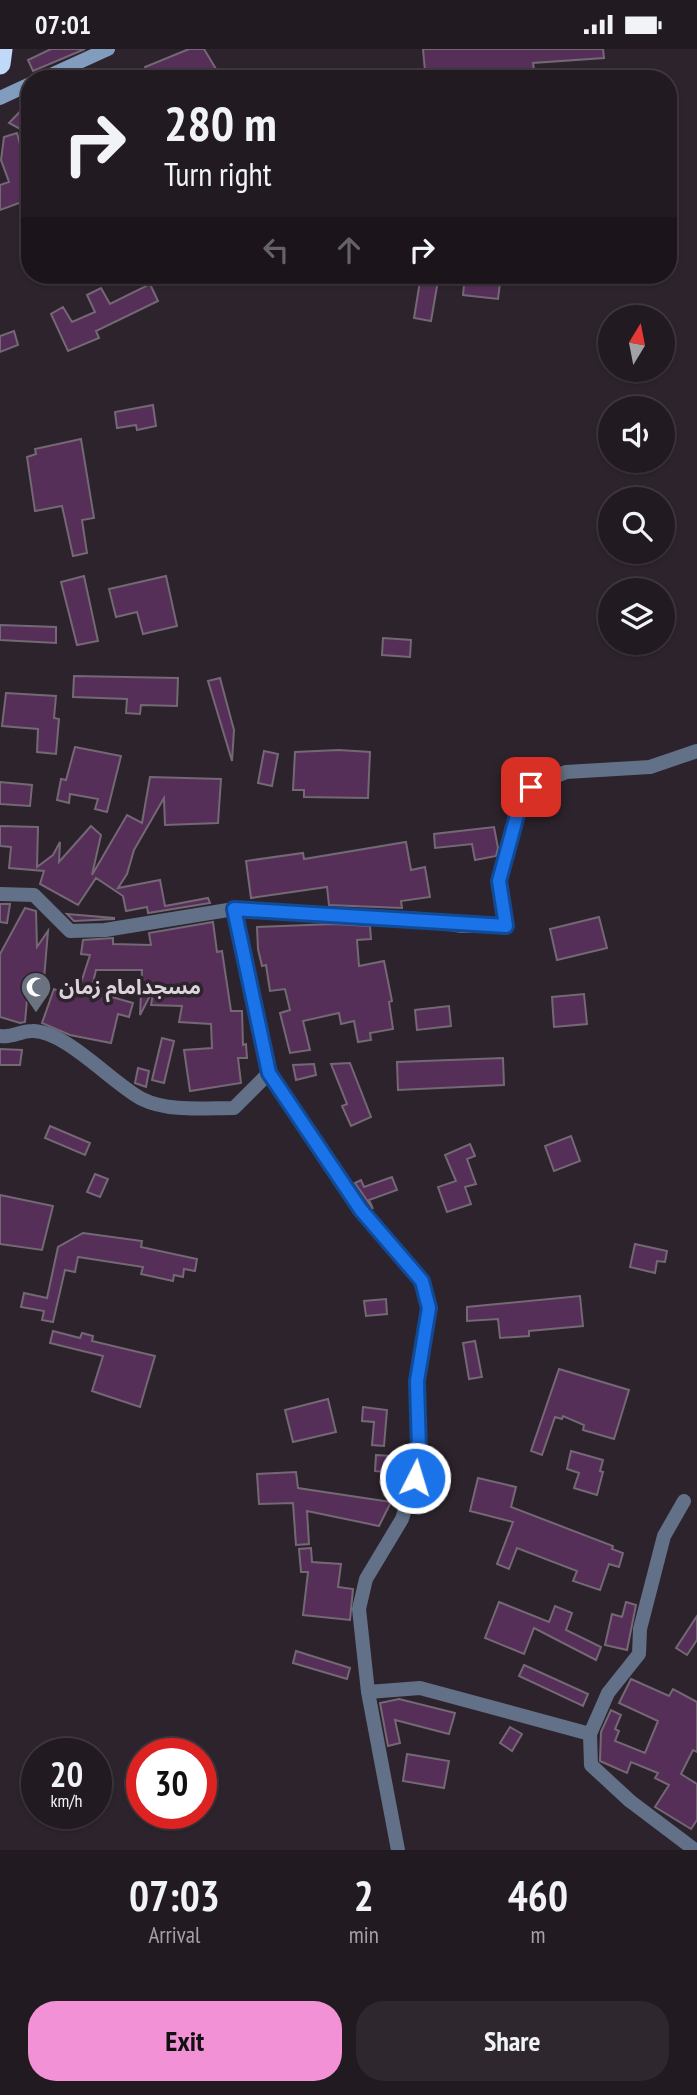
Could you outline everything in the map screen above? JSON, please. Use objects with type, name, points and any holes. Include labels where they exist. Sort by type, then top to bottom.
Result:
[{"type":"highway","points":[[0,64],[2,49]]},
{"type":"street","points":[[62,70],[108,49]]},
{"type":"street","points":[[0,98],[21,88]]},
{"type":"street","points":[[0,894],[34,895],[70,931],[105,930],[234,909],[506,926],[499,881],[517,815],[531,787],[566,772],[650,767],[697,751]]},
{"type":"street","points":[[234,909],[269,1073],[361,1210],[422,1281],[429,1308],[417,1381],[419,1452],[415,1478],[401,1518],[366,1579],[359,1609],[368,1692],[398,1850]]},
{"type":"street","points":[[0,1036],[10,1038],[32,1031],[43,1034],[72,1047],[143,1100],[186,1108],[234,1108],[269,1073]]},
{"type":"street","points":[[684,1501],[664,1537],[640,1629],[639,1654],[608,1693],[590,1734],[591,1765],[630,1801],[695,1850]]},
{"type":"street","points":[[368,1692],[419,1688],[590,1734]]},
{"type":"building","points":[[51,49],[85,49],[35,70],[33,70],[28,60]]},
{"type":"building","points":[[189,49],[204,49],[217,70],[146,70],[145,67]]},
{"type":"building","points":[[423,49],[603,49],[604,58],[533,63],[534,70],[425,70]]},
{"type":"building","points":[[21,110],[21,129],[9,123]]},
{"type":"building","points":[[17,133],[21,148],[21,202],[0,210],[0,185],[9,182],[1,160],[4,137]]},
{"type":"building","points":[[150,284],[158,301],[96,331],[99,338],[68,351],[51,314],[63,307],[72,322],[95,312],[87,295],[101,288],[110,304]]},
{"type":"building","points":[[420,284],[437,284],[431,321],[414,318]]},
{"type":"building","points":[[464,284],[500,284],[498,299],[463,295]]},
{"type":"building","points":[[14,331],[18,345],[0,352],[0,336]]},
{"type":"building","points":[[153,405],[156,426],[137,430],[136,425],[117,428],[115,412]]},
{"type":"building","points":[[81,439],[94,518],[82,520],[87,553],[73,556],[62,506],[35,511],[27,457],[36,454],[35,449]]},
{"type":"building","points":[[84,576],[98,641],[77,645],[61,582]]},
{"type":"building","points":[[166,576],[177,626],[143,634],[137,612],[116,617],[109,589]]},
{"type":"building","points":[[0,625],[56,627],[56,643],[0,640]]},
{"type":"building","points":[[383,638],[411,640],[410,657],[382,655]]},
{"type":"building","points":[[74,676],[178,678],[177,706],[141,705],[140,714],[126,713],[127,699],[73,697]]},
{"type":"building","points":[[220,678],[234,730],[232,761],[208,681]]},
{"type":"building","points":[[6,693],[56,696],[54,718],[59,719],[56,754],[37,752],[38,729],[2,726]]},
{"type":"building","points":[[75,747],[121,756],[107,812],[95,809],[98,799],[70,794],[69,803],[57,800],[61,779],[66,780]]},
{"type":"building","points":[[264,751],[278,754],[272,786],[258,783]]},
{"type":"building","points":[[295,752],[370,752],[368,798],[304,797],[304,790],[293,790]]},
{"type":"building","points":[[150,777],[221,779],[218,823],[165,825],[164,798],[134,850],[127,874],[118,888],[160,880],[165,906],[208,898],[210,903],[148,913],[147,907],[126,911],[123,896],[96,878],[78,905],[40,884],[44,871],[9,868],[11,847],[0,846],[0,826],[38,827],[37,867],[53,855],[60,842],[59,862],[91,826],[101,835],[92,875],[127,815],[142,823]]},
{"type":"building","points":[[0,782],[32,785],[30,806],[0,804]]},
{"type":"building","points":[[494,827],[498,848],[496,856],[475,860],[472,844],[435,848],[434,834]]},
{"type":"building","points":[[406,842],[411,870],[425,867],[430,897],[401,901],[402,908],[329,905],[327,887],[251,898],[246,861],[303,853],[304,859]]},
{"type":"building","points":[[0,904],[10,904],[7,923],[0,922]]},
{"type":"building","points":[[25,908],[36,911],[37,947],[48,931],[44,979],[29,978],[25,1022],[20,1023],[0,1017],[0,954]]},
{"type":"building","points":[[67,914],[114,918],[114,919],[74,921]]},
{"type":"building","points":[[599,917],[607,948],[557,960],[550,929]]},
{"type":"building","points":[[213,922],[217,952],[222,951],[231,1011],[242,1011],[243,1045],[246,1044],[247,1058],[238,1058],[241,1083],[190,1091],[184,1050],[212,1048],[211,1024],[179,1022],[182,1006],[151,1005],[154,988],[140,1015],[142,970],[96,970],[91,991],[133,1003],[129,1017],[118,1014],[111,1043],[70,1035],[42,1023],[54,989],[63,993],[65,988],[78,992],[90,955],[81,954],[83,940],[113,938],[113,944],[151,945],[149,933]]},
{"type":"building","points":[[333,924],[370,926],[371,939],[357,940],[359,966],[384,961],[392,1001],[389,1002],[393,1029],[370,1033],[371,1040],[358,1042],[354,1021],[341,1024],[339,1013],[303,1021],[310,1050],[290,1053],[280,1013],[290,1010],[285,989],[270,991],[266,965],[262,966],[258,949],[257,927]]},
{"type":"building","points":[[584,994],[587,1024],[554,1027],[552,997]]},
{"type":"building","points":[[449,1006],[451,1026],[417,1030],[415,1010]]},
{"type":"building","points":[[162,1038],[174,1041],[164,1083],[152,1080]]},
{"type":"building","points":[[0,1049],[22,1050],[20,1065],[0,1065]]},
{"type":"building","points":[[503,1058],[504,1085],[398,1090],[397,1062]]},
{"type":"building","points":[[350,1063],[371,1117],[351,1126],[342,1106],[347,1104],[331,1064]]},
{"type":"building","points":[[314,1064],[316,1075],[296,1080],[293,1065]]},
{"type":"building","points":[[138,1068],[149,1071],[146,1087],[135,1083]]},
{"type":"building","points":[[50,1126],[90,1143],[85,1155],[45,1138]]},
{"type":"building","points":[[571,1136],[580,1161],[554,1171],[545,1146]]},
{"type":"building","points":[[470,1144],[475,1156],[467,1159],[476,1184],[465,1187],[471,1204],[447,1212],[438,1187],[456,1181],[445,1155]]},
{"type":"building","points":[[95,1174],[108,1179],[100,1197],[87,1192]]},
{"type":"building","points":[[392,1177],[397,1190],[369,1200],[373,1209],[355,1183],[361,1180],[364,1187]]},
{"type":"building","points":[[0,1195],[53,1206],[42,1250],[0,1244]]},
{"type":"building","points":[[83,1233],[142,1241],[141,1247],[197,1259],[195,1271],[184,1269],[183,1277],[174,1275],[173,1281],[141,1274],[143,1267],[78,1257],[75,1272],[65,1270],[53,1322],[42,1320],[44,1311],[21,1307],[24,1293],[47,1298],[58,1247]]},
{"type":"building","points":[[635,1244],[667,1251],[665,1262],[657,1261],[655,1273],[630,1267]]},
{"type":"building","points":[[580,1296],[583,1326],[529,1331],[529,1336],[500,1338],[498,1319],[467,1321],[467,1307]]},
{"type":"building","points":[[386,1299],[387,1314],[366,1316],[364,1301]]},
{"type":"building","points":[[53,1331],[80,1338],[82,1333],[93,1336],[92,1341],[155,1356],[140,1407],[92,1391],[103,1356],[50,1343]]},
{"type":"building","points":[[475,1341],[482,1377],[469,1379],[463,1343]]},
{"type":"building","points":[[559,1369],[629,1390],[614,1439],[583,1430],[584,1425],[563,1416],[562,1419],[555,1417],[542,1455],[531,1451]]},
{"type":"building","points":[[328,1399],[336,1432],[293,1442],[285,1410]]},
{"type":"building","points":[[363,1407],[387,1410],[384,1446],[372,1445],[374,1422],[362,1421]]},
{"type":"building","points":[[571,1451],[603,1460],[597,1495],[574,1488],[579,1473],[567,1469]]},
{"type":"building","points":[[376,1455],[406,1457],[405,1469],[396,1468],[395,1473],[375,1471]]},
{"type":"building","points":[[296,1472],[298,1488],[391,1502],[379,1526],[307,1511],[309,1544],[296,1545],[293,1503],[259,1504],[257,1474]]},
{"type":"building","points":[[478,1478],[516,1487],[511,1507],[613,1546],[612,1549],[623,1553],[619,1567],[609,1564],[600,1590],[573,1581],[577,1571],[517,1548],[509,1569],[497,1564],[513,1522],[470,1511]]},
{"type":"building","points":[[311,1548],[312,1562],[341,1564],[338,1587],[353,1589],[350,1620],[303,1615],[308,1572],[301,1572],[299,1549]]},
{"type":"building","points":[[499,1602],[549,1622],[555,1606],[572,1613],[566,1630],[601,1647],[596,1660],[534,1628],[524,1654],[485,1638]]},
{"type":"building","points":[[626,1602],[636,1605],[627,1650],[605,1645],[612,1614],[622,1617]]},
{"type":"building","points":[[697,1616],[697,1640],[687,1655],[676,1648]]},
{"type":"building","points":[[296,1651],[350,1668],[347,1679],[293,1663]]},
{"type":"building","points":[[524,1665],[588,1694],[583,1706],[519,1676]]},
{"type":"building","points":[[631,1679],[669,1696],[673,1689],[697,1702],[697,1752],[693,1750],[681,1774],[697,1784],[697,1820],[691,1829],[655,1807],[669,1785],[655,1778],[658,1773],[631,1762],[627,1773],[600,1761],[601,1732],[611,1710],[621,1715],[615,1729],[619,1731],[615,1741],[645,1753],[658,1721],[619,1703]]},
{"type":"building","points":[[399,1699],[455,1713],[449,1734],[395,1720],[400,1743],[388,1746],[380,1703]]},
{"type":"building","points":[[510,1727],[522,1734],[512,1751],[500,1743]]},
{"type":"building","points":[[407,1754],[449,1761],[444,1788],[403,1781]]},
{"type":"place","name":"مسجدامام زمان","points":[[36,1014]]},
{"type":"route","points":[[415,1478],[419,1452],[417,1381],[429,1308],[422,1281],[361,1210],[269,1073],[234,909],[419,919],[462,926],[506,926],[499,881],[517,815],[531,787]]}]
